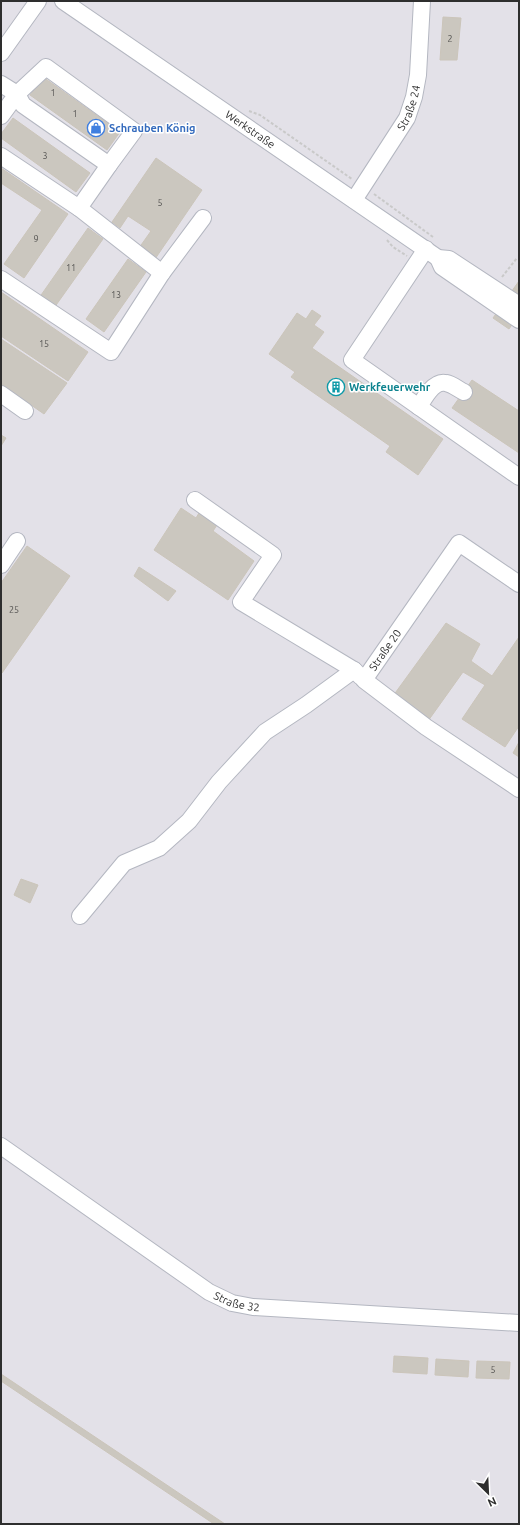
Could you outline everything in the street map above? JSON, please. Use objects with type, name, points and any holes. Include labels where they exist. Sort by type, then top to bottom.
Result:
[{"type":"street","points":[[1,53],[38,1]]},
{"type":"street","name":"Werkstraße","points":[[63,1],[432,254],[442,267],[519,320]]},
{"type":"street","name":"Straße 24","points":[[354,200],[407,118],[414,97],[418,75],[422,1]]},
{"type":"street","points":[[1,116],[17,94],[46,67],[134,131],[79,208]]},
{"type":"street","points":[[1,84],[17,94],[23,105],[109,165]]},
{"type":"street","points":[[1,156],[79,208],[162,273]]},
{"type":"street","points":[[1,279],[111,352],[162,273],[203,218]]},
{"type":"street","points":[[432,254],[352,360],[519,477]]},
{"type":"street","name":"Werkstraße","points":[[432,254],[449,259],[519,305]]},
{"type":"street","points":[[418,407],[432,388],[440,383],[446,383],[464,392]]},
{"type":"street","points":[[1,394],[25,411]]},
{"type":"street","points":[[80,916],[124,863],[159,848],[189,821],[219,782],[266,732],[306,705],[359,675],[240,602],[273,555],[195,500]]},
{"type":"street","points":[[1,565],[17,541]]},
{"type":"street","name":"Straße 20","points":[[519,584],[459,544],[359,675],[426,728],[519,789]]},
{"type":"street","name":"Straße 32","points":[[1,1146],[209,1292],[232,1303],[253,1307],[519,1323]]},
{"type":"path","points":[[498,283],[517,258]]},
{"type":"shaded area","points":[[1,1],[519,1],[519,1524],[1,1524]]},
{"type":"building","points":[[443,17],[461,18],[457,60],[440,60]]},
{"type":"building","points":[[43,77],[120,132],[107,150],[30,95]]},
{"type":"building","points":[[13,118],[90,173],[76,192],[1,138],[1,134]]},
{"type":"building","points":[[156,158],[202,190],[155,259],[139,248],[151,231],[128,216],[120,228],[112,222]]},
{"type":"building","points":[[1,168],[68,214],[24,278],[4,264],[42,210],[1,183]]},
{"type":"building","points":[[88,228],[103,239],[54,308],[39,298]]},
{"type":"building","points":[[128,259],[146,272],[104,332],[86,319]]},
{"type":"building","points":[[519,281],[519,291],[514,288]]},
{"type":"building","points":[[514,288],[519,291],[519,314],[509,329],[493,318]]},
{"type":"building","points":[[1,292],[88,352],[68,381],[1,336]]},
{"type":"building","name":"Werkfeuerwehr","points":[[312,310],[321,316],[314,325],[324,332],[312,348],[443,439],[418,475],[386,452],[390,446],[291,377],[295,372],[269,354],[297,313],[306,319]]},
{"type":"building","points":[[1,339],[67,383],[44,414],[1,384]]},
{"type":"building","points":[[472,380],[519,411],[519,453],[452,408]]},
{"type":"building","points":[[1,435],[6,438],[1,446]]},
{"type":"building","points":[[181,508],[196,518],[199,513],[217,525],[213,531],[254,561],[228,600],[154,550]]},
{"type":"building","points":[[27,546],[70,576],[2,673],[1,583]]},
{"type":"building","points":[[139,567],[176,591],[168,601],[134,576]]},
{"type":"building","points":[[446,623],[480,644],[471,661],[492,676],[519,637],[519,726],[505,747],[462,719],[485,685],[463,672],[428,721],[393,696]]},
{"type":"building","points":[[519,742],[519,757],[513,753]]},
{"type":"building","points":[[21,879],[38,885],[30,903],[14,895]]},
{"type":"building","points":[[394,1356],[428,1358],[427,1374],[393,1372]]},
{"type":"building","points":[[436,1359],[469,1361],[468,1377],[435,1375]]},
{"type":"building","points":[[477,1361],[510,1362],[509,1379],[476,1378]]},
{"type":"building","points":[[1,1374],[225,1524],[214,1524],[1,1381]]},
{"type":"place","name":"Schrauben König","points":[[96,128]]},
{"type":"place","name":"Werkfeuerwehr","points":[[336,387]]}]
